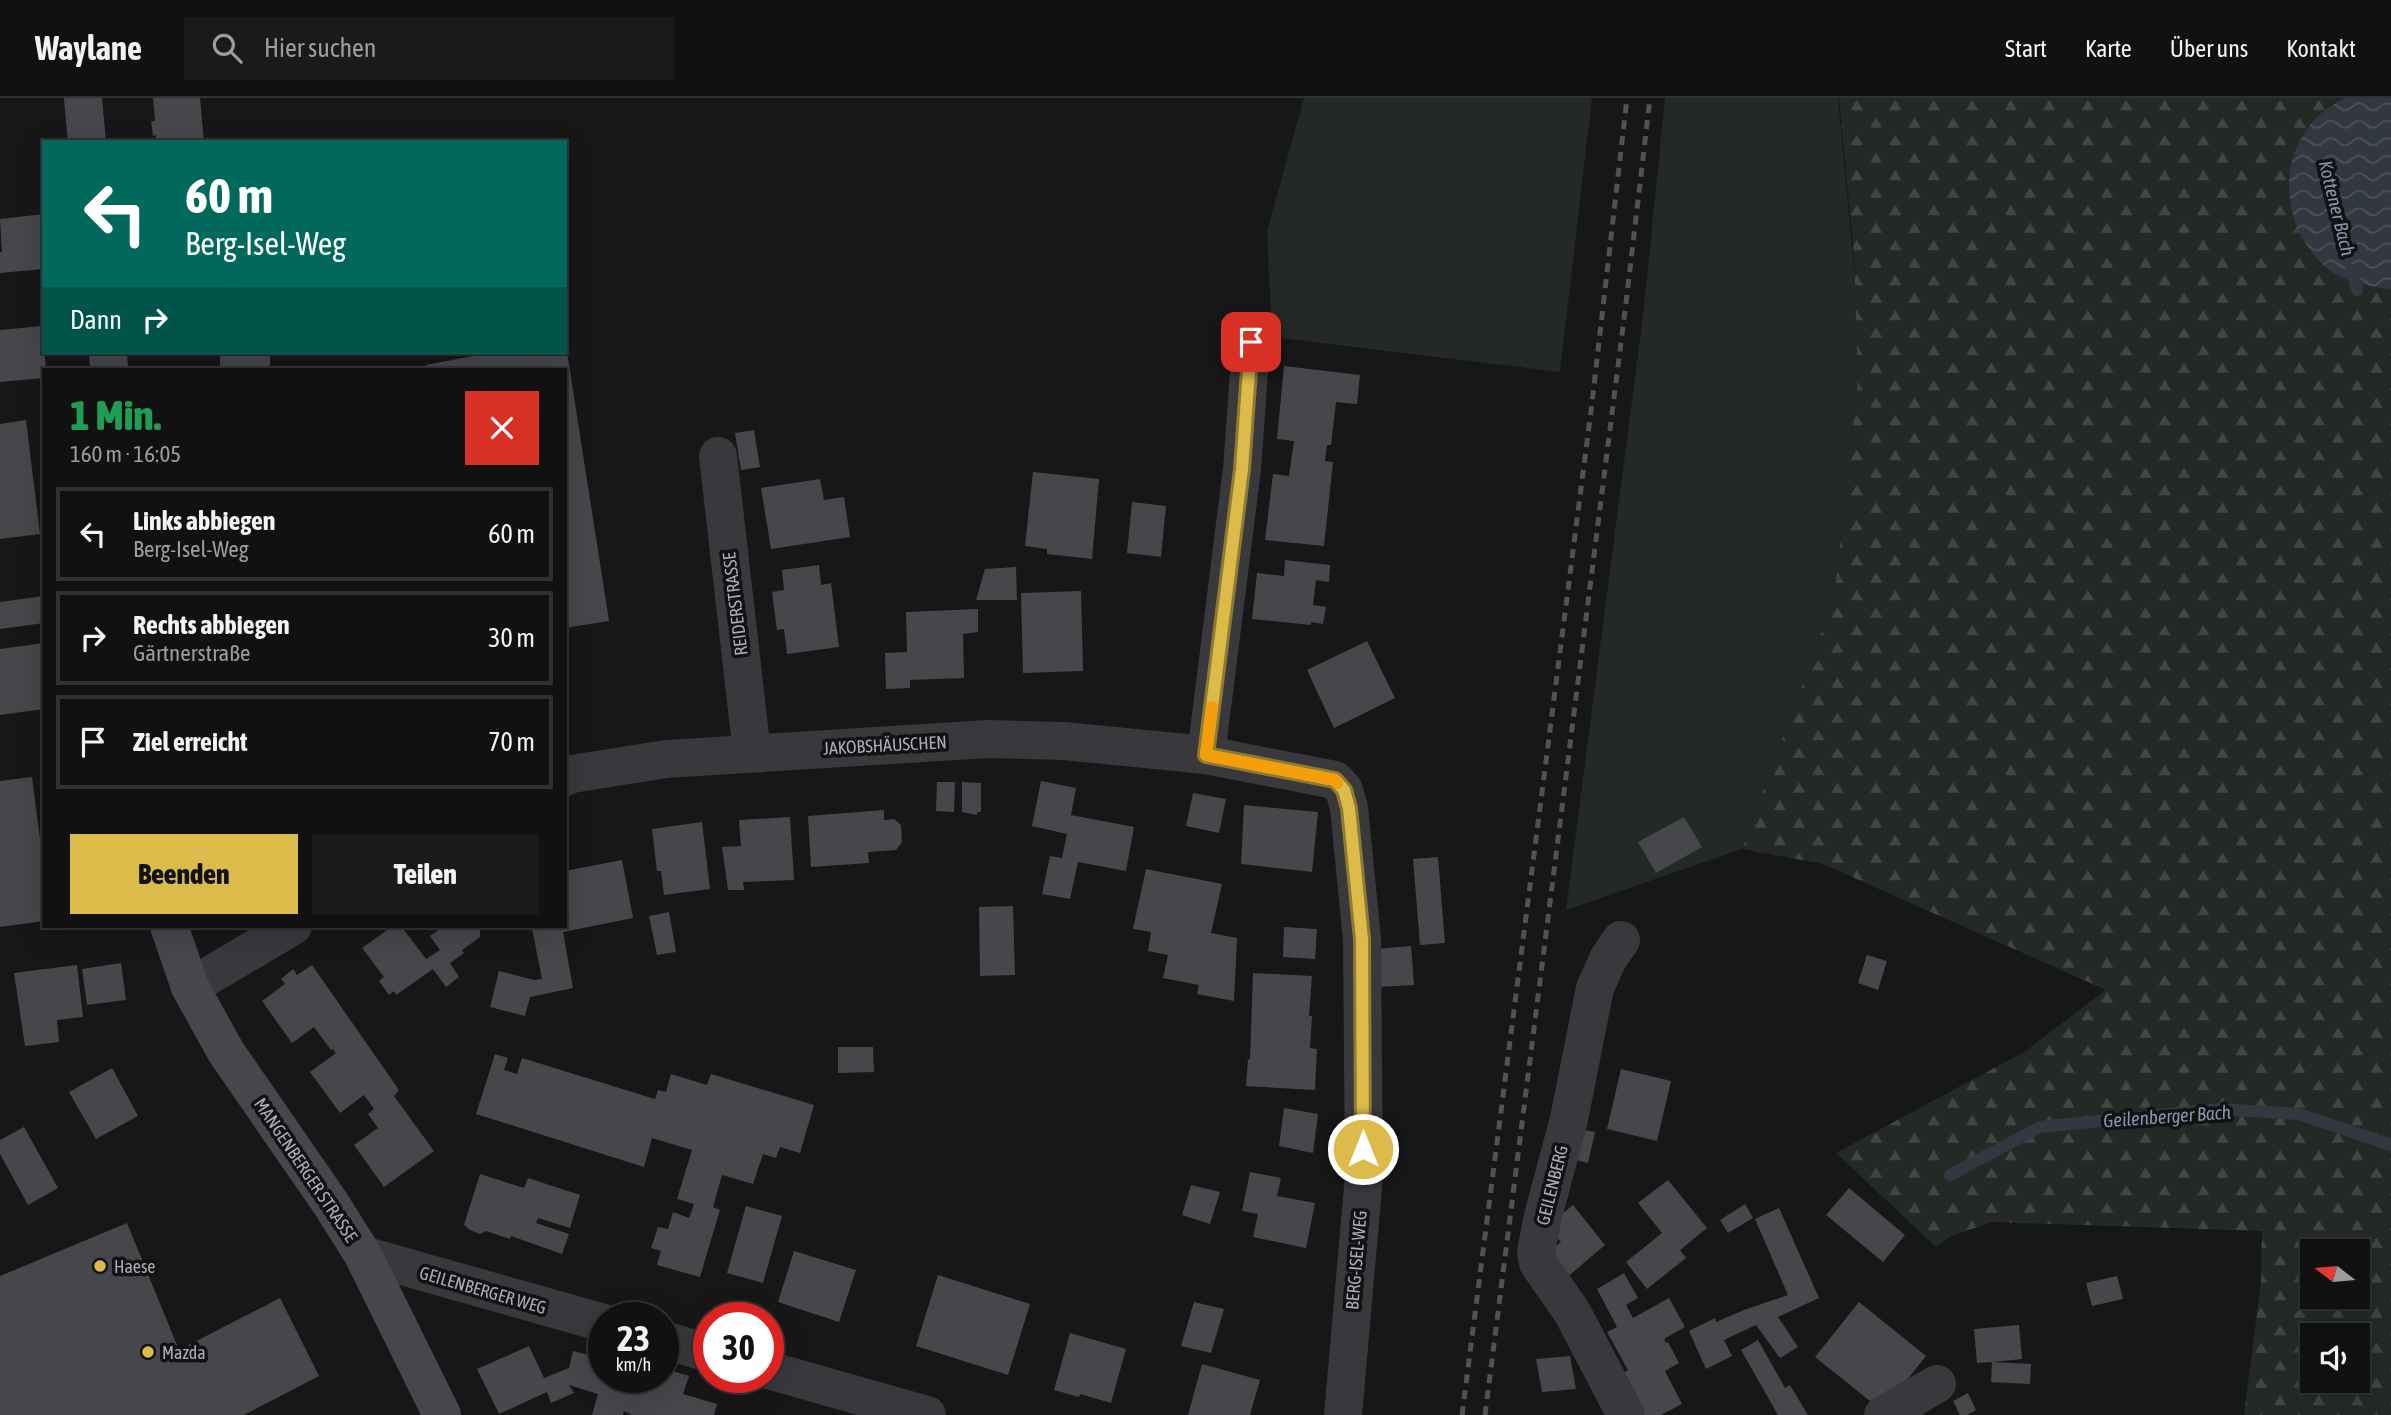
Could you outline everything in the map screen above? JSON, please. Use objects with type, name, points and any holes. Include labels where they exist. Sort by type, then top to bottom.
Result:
[{"type":"main road","points":[[83,98],[87,140]]},
{"type":"main road","name":"MANGENBERGER STRASSE","points":[[170,928],[190,987],[226,1052],[363,1255],[442,1415]]},
{"type":"street","points":[[1206,755],[1242,469],[1251,342]]},
{"type":"street","name":"REIDERSTRASSE","points":[[718,456],[752,753]]},
{"type":"street","name":"JAKOBSHÄUSCHEN","points":[[567,776],[666,759],[988,739],[1064,741],[1206,755]]},
{"type":"street","name":"BERG-ISEL-WEG","points":[[1206,755],[1335,780],[1344,790],[1349,808],[1362,939],[1364,1175],[1343,1415]]},
{"type":"street","points":[[190,987],[290,928]]},
{"type":"street","name":"GEILENBERG","points":[[1621,940],[1608,959],[1595,988],[1569,1119],[1536,1252],[1538,1263],[1572,1312],[1626,1415]]},
{"type":"street","name":"GEILENBERGER WEG","points":[[363,1255],[588,1319]]},
{"type":"street","points":[[784,1375],[927,1415]]},
{"type":"street","points":[[1883,1415],[1937,1384]]},
{"type":"green space","points":[[1304,98],[1592,98],[1560,372],[1272,337],[1267,231]]},
{"type":"green space","points":[[1665,98],[1838,98],[1855,278],[1858,381],[1834,598],[1742,849],[1566,910],[1644,308]]},
{"type":"green space","points":[[1839,98],[2344,98],[2329,105],[2309,250],[2346,279],[2365,286],[2391,289],[2391,1415],[2244,1415],[2261,1282],[2262,1231],[1992,1222],[1951,1236],[1936,1247],[1836,1153],[2024,1052],[2106,990],[1823,864],[1742,849],[1834,598],[1858,380],[1854,255]]},
{"type":"water","points":[[2344,98],[2391,98],[2391,289],[2355,283],[2330,271],[2309,249],[2294,219],[2289,179],[2300,141],[2311,124],[2326,109]]},
{"type":"building","points":[[153,98],[200,98],[204,140],[156,140],[151,121],[155,121]]},
{"type":"building","points":[[42,214],[42,269],[0,273],[0,219]]},
{"type":"building","points":[[42,326],[42,354],[45,354],[46,368],[42,368],[42,378],[0,382],[0,330]]},
{"type":"building","points":[[567,352],[609,621],[567,628],[567,368],[427,368],[426,365],[484,354]]},
{"type":"building","points":[[220,354],[270,354],[270,368],[220,368]]},
{"type":"building","points":[[1284,366],[1360,375],[1357,404],[1336,402],[1331,445],[1327,445],[1325,461],[1333,462],[1324,546],[1265,540],[1273,474],[1289,476],[1294,441],[1277,439]]},
{"type":"building","points":[[26,420],[40,534],[0,539],[0,424]]},
{"type":"building","points":[[754,430],[760,467],[741,470],[735,433]]},
{"type":"building","points":[[1033,472],[1099,479],[1092,559],[1047,554],[1047,549],[1025,546]]},
{"type":"building","points":[[820,479],[824,500],[844,497],[850,537],[771,549],[761,488]]},
{"type":"building","points":[[1132,502],[1166,506],[1161,557],[1127,553]]},
{"type":"building","points":[[1285,560],[1330,565],[1329,582],[1316,580],[1313,605],[1326,607],[1323,624],[1252,619],[1257,573],[1284,576]]},
{"type":"building","points":[[819,565],[821,585],[831,583],[839,647],[787,654],[784,629],[777,630],[772,592],[784,590],[782,570]]},
{"type":"building","points":[[1016,567],[1017,600],[976,600],[985,569]]},
{"type":"building","points":[[1081,591],[1083,671],[1023,673],[1021,593]]},
{"type":"building","points":[[42,596],[42,623],[0,629],[0,602]]},
{"type":"building","points":[[978,609],[978,632],[963,634],[964,678],[910,680],[910,688],[886,689],[885,653],[907,652],[906,612]]},
{"type":"building","points":[[1367,641],[1395,698],[1334,728],[1307,670]]},
{"type":"building","points":[[42,643],[42,709],[0,715],[0,649]]},
{"type":"building","points":[[32,777],[42,854],[42,921],[0,927],[0,781]]},
{"type":"building","points":[[1041,781],[1076,788],[1071,815],[1134,827],[1126,871],[1078,862],[1070,899],[1042,894],[1050,856],[1062,858],[1067,834],[1032,826]]},
{"type":"building","points":[[937,782],[955,782],[954,812],[936,811]]},
{"type":"building","points":[[962,782],[981,783],[981,812],[977,812],[977,815],[962,812]]},
{"type":"building","points":[[1193,793],[1226,799],[1219,833],[1186,826]]},
{"type":"building","points":[[1244,805],[1318,812],[1312,872],[1241,864]]},
{"type":"building","points":[[884,810],[884,820],[894,819],[901,825],[902,842],[896,850],[868,852],[869,863],[811,867],[808,816]]},
{"type":"building","points":[[790,817],[794,880],[743,882],[744,890],[728,890],[722,847],[741,846],[739,820]]},
{"type":"building","points":[[1684,817],[1702,847],[1656,873],[1638,842]]},
{"type":"building","points":[[702,822],[710,889],[664,895],[661,871],[657,871],[652,829]]},
{"type":"building","points":[[1438,857],[1445,943],[1420,945],[1413,859]]},
{"type":"building","points":[[622,860],[633,918],[563,932],[573,988],[530,997],[525,1016],[490,1007],[499,971],[534,980],[542,979],[532,928],[567,928],[567,871]]},
{"type":"building","points":[[1146,869],[1222,884],[1211,933],[1237,938],[1234,1001],[1197,994],[1199,985],[1163,978],[1168,955],[1148,951],[1151,932],[1133,929]]},
{"type":"building","points":[[1013,906],[1015,975],[980,976],[979,907]]},
{"type":"building","points":[[669,912],[676,952],[657,955],[649,916]]},
{"type":"building","points":[[1284,927],[1317,929],[1315,959],[1283,957]]},
{"type":"building","points":[[390,928],[403,928],[426,959],[440,950],[430,936],[441,928],[480,928],[480,937],[450,963],[459,977],[446,987],[433,969],[396,995],[394,991],[389,995],[379,981],[384,977],[362,948]]},
{"type":"building","points":[[1411,946],[1414,985],[1377,987],[1375,949]]},
{"type":"building","points":[[1867,955],[1887,961],[1878,990],[1858,983]]},
{"type":"building","points":[[121,963],[126,1000],[87,1005],[82,969]]},
{"type":"building","points":[[77,965],[83,1017],[57,1020],[59,1042],[25,1046],[14,973]]},
{"type":"building","points":[[312,965],[399,1090],[394,1096],[434,1151],[384,1187],[354,1145],[378,1128],[368,1114],[374,1109],[364,1095],[340,1113],[310,1072],[336,1053],[314,1027],[292,1043],[262,1001],[285,984],[281,979],[293,969],[297,975]]},
{"type":"building","points":[[1253,973],[1312,976],[1309,1016],[1312,1016],[1310,1048],[1317,1049],[1315,1090],[1246,1086],[1248,1059],[1250,1060]]},
{"type":"building","points":[[838,1047],[873,1047],[874,1072],[838,1073]]},
{"type":"building","points":[[495,1054],[508,1058],[504,1070],[517,1074],[522,1058],[655,1099],[658,1090],[666,1092],[671,1074],[707,1085],[711,1074],[814,1105],[800,1153],[780,1147],[776,1158],[763,1154],[753,1184],[722,1175],[713,1207],[720,1210],[700,1277],[657,1265],[661,1251],[651,1248],[658,1227],[668,1229],[673,1212],[689,1218],[694,1204],[677,1199],[692,1150],[652,1138],[644,1167],[476,1114]]},
{"type":"building","points":[[112,1068],[138,1116],[96,1139],[69,1092]]},
{"type":"building","points":[[1621,1069],[1671,1081],[1657,1141],[1607,1129]]},
{"type":"building","points":[[1284,1108],[1318,1114],[1313,1153],[1279,1146]]},
{"type":"building","points":[[24,1127],[58,1188],[28,1205],[0,1154],[0,1140]]},
{"type":"building","points":[[1579,1129],[1595,1132],[1588,1163],[1572,1159]]},
{"type":"building","points":[[1250,1172],[1281,1178],[1277,1196],[1315,1203],[1306,1248],[1253,1237],[1258,1214],[1242,1211]]},
{"type":"building","points":[[480,1174],[524,1188],[528,1178],[580,1195],[570,1228],[538,1218],[536,1223],[569,1234],[562,1254],[511,1236],[510,1239],[486,1231],[480,1234],[464,1225]]},
{"type":"building","points":[[1668,1180],[1707,1228],[1680,1250],[1686,1258],[1647,1289],[1626,1262],[1662,1233],[1638,1203]]},
{"type":"building","points":[[1191,1185],[1220,1192],[1210,1224],[1182,1215]]},
{"type":"building","points":[[1849,1188],[1905,1235],[1883,1262],[1826,1215]]},
{"type":"building","points":[[1745,1204],[1753,1218],[1728,1233],[1720,1220]]},
{"type":"building","points":[[1573,1205],[1605,1245],[1565,1279],[1545,1255],[1561,1242],[1547,1226]]},
{"type":"building","points":[[746,1206],[782,1216],[763,1283],[727,1273]]},
{"type":"building","points":[[1779,1208],[1819,1298],[1778,1317],[1798,1347],[1780,1358],[1756,1325],[1724,1340],[1732,1356],[1706,1369],[1689,1331],[1715,1318],[1716,1322],[1788,1295],[1755,1219]]},
{"type":"building","points":[[127,1223],[179,1350],[280,1298],[319,1376],[244,1415],[0,1415],[0,1276]]},
{"type":"building","points":[[794,1251],[856,1270],[839,1322],[778,1302]]},
{"type":"building","points":[[1624,1273],[1638,1298],[1626,1305],[1633,1318],[1669,1298],[1685,1327],[1664,1339],[1679,1363],[1665,1371],[1682,1404],[1661,1415],[1634,1415],[1616,1377],[1628,1370],[1607,1332],[1617,1327],[1597,1289]]},
{"type":"building","points":[[938,1275],[1030,1304],[1008,1375],[916,1346]]},
{"type":"building","points":[[2117,1276],[2123,1299],[2092,1306],[2086,1283]]},
{"type":"building","points":[[1194,1302],[1224,1309],[1211,1353],[1181,1346]]},
{"type":"building","points":[[1859,1302],[1926,1356],[1890,1401],[1875,1405],[1815,1357]]},
{"type":"building","points":[[2019,1325],[2022,1359],[1977,1363],[1974,1329]]},
{"type":"building","points":[[1070,1333],[1126,1349],[1111,1403],[1054,1390]]},
{"type":"building","points":[[1758,1340],[1785,1388],[1790,1385],[1808,1415],[1778,1415],[1741,1350]]},
{"type":"building","points":[[529,1346],[544,1378],[569,1368],[573,1351],[588,1355],[588,1391],[569,1385],[574,1393],[551,1403],[547,1392],[499,1414],[477,1369]]},
{"type":"building","points":[[1570,1356],[1576,1389],[1542,1392],[1536,1359]]},
{"type":"building","points":[[1992,1362],[2031,1364],[2030,1384],[1991,1382]]},
{"type":"building","points":[[1202,1364],[1260,1380],[1250,1415],[1188,1415]]},
{"type":"building","points":[[679,1373],[689,1376],[683,1394],[717,1404],[714,1415],[632,1415],[624,1411],[623,1415],[592,1415],[598,1394],[595,1393],[679,1393]]},
{"type":"building","points":[[1968,1393],[1976,1410],[1960,1415],[1953,1401]]},
{"type":"waterway","name":"Kottener Bach","points":[[2352,270],[2357,290]]},
{"type":"waterway","name":"Geilenberger Bach","points":[[1950,1175],[2040,1127],[2219,1109],[2299,1114],[2391,1145]]},
{"type":"railway","points":[[1462,1415],[1592,403],[1627,98]]},
{"type":"railway","points":[[1485,1415],[1650,98]]},
{"type":"slow traffic","points":[[1212,707],[1206,755],[1335,780],[1337,783]]},
{"type":"place","name":"Haese","points":[[100,1266]]},
{"type":"place","name":"Mazda","points":[[148,1352]]},
{"type":"route","points":[[1251,342],[1242,469],[1206,755],[1335,780],[1344,790],[1349,808],[1362,939],[1363,1149]]}]
